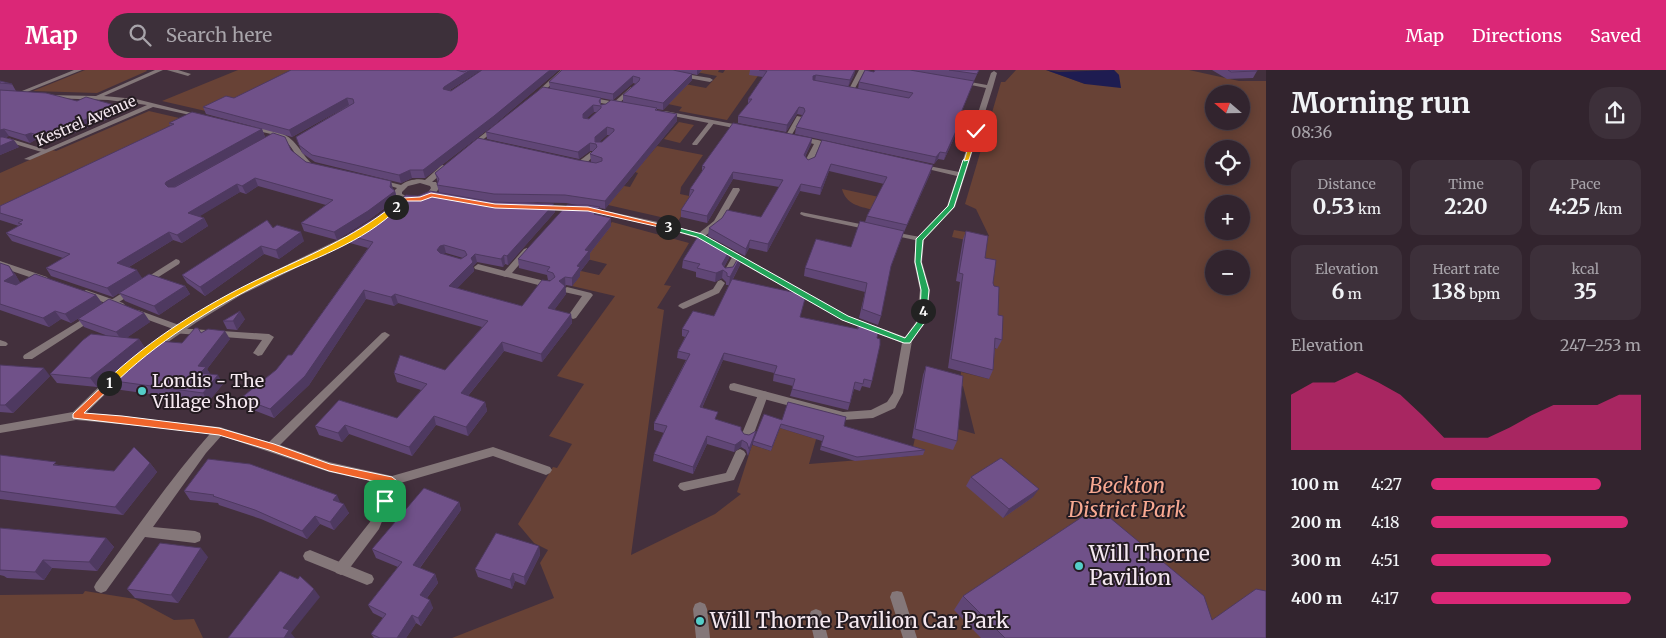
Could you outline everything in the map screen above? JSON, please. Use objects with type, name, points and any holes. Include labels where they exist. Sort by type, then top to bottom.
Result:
[{"type":"street","points":[[34,96],[9,95],[80,70]]},
{"type":"street","points":[[96,98],[160,70]]},
{"type":"street","points":[[170,70],[188,74]]},
{"type":"street","points":[[533,97],[564,70]]},
{"type":"street","points":[[850,91],[862,70]]},
{"type":"street","points":[[670,73],[710,80]]},
{"type":"street","points":[[734,387],[843,416],[873,414],[890,405],[898,393],[907,341],[922,322],[925,290],[918,262],[920,239],[951,207],[994,73]]},
{"type":"street","points":[[949,80],[990,87]]},
{"type":"street","points":[[603,108],[635,86]]},
{"type":"street","points":[[842,90],[869,94]]},
{"type":"street","points":[[541,91],[549,92]]},
{"type":"street","points":[[43,96],[136,101],[214,120]]},
{"type":"street","points":[[584,98],[624,106]]},
{"type":"street","name":"Kestrel Avenue","points":[[28,159],[153,105]]},
{"type":"street","points":[[654,111],[750,130]]},
{"type":"street","points":[[788,137],[799,117]]},
{"type":"street","points":[[695,144],[712,122]]},
{"type":"street","points":[[242,126],[276,135],[292,142],[298,155],[312,166]]},
{"type":"street","points":[[471,147],[498,126]]},
{"type":"street","points":[[267,140],[276,135]]},
{"type":"street","points":[[778,135],[837,147]]},
{"type":"street","points":[[292,142],[299,138]]},
{"type":"street","points":[[0,144],[8,140],[45,151]]},
{"type":"street","points":[[478,141],[488,143]]},
{"type":"street","points":[[808,163],[818,142]]},
{"type":"street","points":[[572,162],[585,165],[593,154]]},
{"type":"street","points":[[427,182],[448,164]]},
{"type":"street","points":[[912,164],[961,175]]},
{"type":"street","points":[[375,181],[401,187],[413,182],[427,182],[433,184],[436,188],[431,195]]},
{"type":"street","points":[[401,187],[398,195],[402,202],[421,199],[431,195],[440,196]]},
{"type":"street","points":[[700,236],[717,222],[736,190]]},
{"type":"street","points":[[530,207],[566,207],[608,213],[700,236],[845,318],[907,341]]},
{"type":"street","points":[[559,215],[566,207]]},
{"type":"street","points":[[804,214],[920,239]]},
{"type":"street","points":[[144,354],[177,330],[262,280],[338,245],[372,225]]},
{"type":"street","points":[[506,274],[533,244]]},
{"type":"street","points":[[727,273],[737,256]]},
{"type":"street","points":[[28,357],[176,262]]},
{"type":"street","points":[[0,264],[51,281]]},
{"type":"street","points":[[478,267],[550,285]]},
{"type":"street","points":[[683,306],[716,291],[721,283]]},
{"type":"street","points":[[78,290],[113,302],[177,330],[269,337],[258,353]]},
{"type":"street","points":[[567,290],[588,295],[573,316]]},
{"type":"street","points":[[271,447],[385,334]]},
{"type":"street","points":[[76,416],[129,366]]},
{"type":"street","points":[[747,436],[763,395]]},
{"type":"street","points":[[0,429],[76,416],[122,419],[219,431],[329,468],[392,481],[494,451],[546,470]]},
{"type":"street","points":[[102,587],[202,450],[219,431]]},
{"type":"street","points":[[684,486],[730,477],[740,454]]},
{"type":"street","points":[[341,569],[375,525],[392,481]]},
{"type":"street","points":[[142,531],[195,537]]},
{"type":"street","points":[[310,556],[367,579]]},
{"type":"street","points":[[897,597],[910,638]]},
{"type":"street","points":[[700,609],[703,638]]},
{"type":"street","points":[[816,616],[821,638]]},
{"type":"green space","points":[[85,70],[147,71],[97,93],[33,91]]},
{"type":"green space","points":[[238,70],[304,70],[210,112],[162,101]]},
{"type":"green space","points":[[685,70],[719,70],[718,72],[723,73],[725,70],[762,70],[727,120],[679,111],[682,107],[668,104],[685,84],[706,88],[717,76]]},
{"type":"green space","name":"Beckton District Park","points":[[1016,70],[1046,70],[1085,84],[1119,75],[1114,70],[1189,70],[1239,81],[1266,81],[1266,638],[452,638],[554,598],[540,563],[548,550],[534,543],[518,524],[553,467],[557,468],[572,444],[549,436],[584,384],[557,376],[615,296],[572,286],[580,276],[572,269],[599,275],[607,264],[583,258],[612,222],[689,243],[664,285],[671,286],[657,308],[664,310],[631,555],[715,514],[741,494],[737,492],[752,445],[771,451],[780,428],[812,438],[819,429],[809,464],[911,456],[915,438],[954,428],[975,434],[963,386],[960,385],[961,372],[989,379],[991,347],[997,349],[982,267],[984,244],[952,237],[954,230],[989,236],[976,209],[965,204],[1001,82],[1005,82]]},
{"type":"green space","points":[[149,111],[192,121],[0,207],[0,173]]},
{"type":"green space","points":[[679,122],[694,125],[680,143],[664,139]]},
{"type":"green space","points":[[657,146],[703,155],[681,187],[680,194],[694,197],[678,221],[608,205],[624,186],[630,187],[638,173],[635,172]]},
{"type":"green space","points":[[842,189],[879,197],[873,210],[858,206],[850,201],[846,198]]},
{"type":"green space","points":[[85,591],[135,599],[174,620],[194,619],[203,638],[0,638],[0,595],[83,594]]},
{"type":"shaded area","points":[[1046,70],[1059,72],[1114,70],[1119,75],[1121,88],[1085,84]]},
{"type":"building","points":[[291,70],[456,70],[464,72],[470,70],[443,89],[451,91],[482,70],[550,70],[423,170],[410,170],[399,175],[312,155],[299,145],[296,137],[354,103],[353,99],[347,98],[289,130],[203,107],[226,96],[234,98]]},
{"type":"building","points":[[562,70],[673,70],[692,74],[663,103],[623,95],[639,81],[640,78],[633,76],[613,94],[549,82]]},
{"type":"building","points":[[759,70],[855,70],[850,80],[816,75],[813,76],[813,80],[909,98],[913,93],[859,82],[865,70],[874,72],[875,70],[910,70],[974,81],[946,153],[940,152],[936,157],[796,127],[805,111],[804,108],[799,107],[787,125],[738,116],[752,99],[748,99],[767,71]]},
{"type":"building","points":[[949,70],[979,70],[977,74]]},
{"type":"building","points":[[1228,70],[1257,70],[1257,71],[1231,72]]},
{"type":"building","points":[[543,87],[601,98],[599,101],[601,105],[611,100],[657,108],[655,110],[677,114],[605,201],[565,195],[494,194],[437,185],[439,179],[435,173],[478,138],[578,160],[596,163],[602,161],[602,158],[590,154],[597,147],[596,144],[590,143],[578,152],[486,132]],"holes":[[[593,105],[601,106],[601,108],[589,119],[583,118],[583,114]],[[607,127],[614,129],[614,131],[602,142],[595,142],[595,137]]]},
{"type":"building","points":[[0,90],[46,93],[77,101],[86,97],[118,106],[43,137],[31,133],[25,135],[4,129],[0,130]]},
{"type":"building","points":[[192,112],[262,129],[166,182],[165,184],[168,187],[175,187],[273,133],[285,137],[291,150],[306,162],[391,181],[390,187],[395,191],[368,211],[334,232],[301,223],[333,200],[255,178],[242,186],[237,184],[188,213],[204,218],[177,235],[169,232],[117,263],[137,270],[107,288],[46,268],[70,254],[6,233],[22,224],[18,223],[23,220],[0,213],[0,206],[174,124],[169,123]]},
{"type":"building","points":[[733,123],[812,138],[804,155],[808,160],[815,157],[822,140],[933,165],[907,225],[867,216],[887,177],[831,164],[821,188],[801,184],[768,244],[750,240],[746,249],[709,228],[722,218],[727,210],[761,217],[783,180],[733,172],[707,216],[681,210],[694,190],[690,189],[705,167],[702,166]]},
{"type":"building","points":[[0,137],[3,137],[14,140],[0,146]]},
{"type":"building","points":[[430,191],[493,202],[554,204],[507,256],[504,255],[501,259],[475,254],[471,258],[473,262],[449,286],[522,306],[542,280],[550,281],[555,277],[553,273],[547,271],[550,267],[518,259],[567,205],[600,207],[594,214],[611,218],[585,250],[589,251],[577,266],[580,267],[572,278],[565,277],[559,281],[565,286],[548,308],[571,314],[541,354],[502,342],[461,393],[485,402],[466,427],[434,416],[409,447],[345,425],[338,433],[315,426],[339,400],[397,418],[427,384],[394,373],[400,355],[445,370],[488,321],[395,294],[391,297],[364,290],[305,376],[270,409],[241,398],[276,370],[288,355],[292,355],[373,242],[347,235],[406,195],[418,196]],"holes":[[[444,245],[465,251],[467,255],[461,259],[440,253],[437,250],[440,246]]]},
{"type":"building","points":[[267,220],[273,228],[277,225],[301,232],[276,250],[261,246],[200,287],[182,275]]},
{"type":"building","points":[[860,221],[904,231],[891,266],[881,316],[862,309],[867,283],[805,268],[816,239],[851,247]]},
{"type":"building","points":[[966,231],[988,236],[985,258],[996,260],[993,283],[994,286],[999,287],[998,315],[1003,316],[1002,340],[995,338],[993,370],[951,359],[963,274],[959,273]]},
{"type":"building","points":[[700,233],[730,250],[722,264],[725,268],[733,267],[741,256],[730,277],[723,270],[716,273],[697,268],[700,264],[683,260]]},
{"type":"building","points":[[0,263],[9,266],[14,275],[4,281],[16,285],[35,274],[96,295],[65,314],[55,311],[43,318],[0,304]]},
{"type":"building","points":[[149,274],[185,286],[154,306],[119,293]]},
{"type":"building","points":[[732,279],[806,295],[800,317],[858,329],[859,321],[879,328],[877,338],[880,339],[880,345],[872,381],[864,379],[863,384],[855,382],[850,403],[792,389],[795,379],[774,374],[777,366],[724,353],[700,407],[718,412],[715,419],[741,427],[744,434],[749,435],[756,431],[749,449],[747,443],[742,440],[735,445],[707,436],[693,467],[654,454],[667,426],[654,423],[690,354],[678,351],[689,331],[682,329],[693,311],[714,316]]},
{"type":"building","points":[[109,299],[144,313],[116,332],[78,319]]},
{"type":"building","points":[[240,311],[233,321],[223,321]]},
{"type":"building","points":[[195,328],[198,328],[201,333],[208,329],[225,331],[198,366],[206,367],[200,373],[218,375],[203,393],[107,380],[151,344],[159,341],[182,343]]},
{"type":"building","points":[[91,334],[139,339],[90,378],[50,374],[83,340]]},
{"type":"building","points":[[0,365],[44,368],[5,405],[0,405]]},
{"type":"building","points":[[926,366],[963,376],[957,441],[915,429]]},
{"type":"building","points":[[788,402],[846,417],[844,426],[925,450],[857,457],[821,446],[824,436],[781,424],[772,447],[753,441],[764,414],[782,420]]},
{"type":"building","points":[[134,447],[150,463],[115,507],[0,491],[0,455],[56,462],[53,465],[114,471]]},
{"type":"building","points":[[1001,458],[1039,489],[1009,509],[971,477]]},
{"type":"building","points":[[208,459],[250,464],[337,495],[333,500],[344,504],[330,522],[315,516],[302,531],[255,510],[214,495],[184,491]]},
{"type":"building","points":[[424,488],[459,502],[413,565],[435,574],[420,595],[430,600],[418,618],[412,615],[397,638],[380,638],[371,634],[386,614],[368,605],[402,562],[372,549]]},
{"type":"building","name":"Will Thorne Pavilion","points":[[1097,507],[1204,596],[1212,620],[1256,589],[1266,591],[1266,638],[1005,638],[963,596]]},
{"type":"building","points":[[0,528],[106,538],[89,562],[43,560],[35,572],[0,570]]},
{"type":"building","points":[[496,533],[539,546],[524,577],[513,573],[510,580],[475,569]]},
{"type":"building","points":[[160,543],[201,548],[171,595],[127,589]]},
{"type":"building","points":[[280,571],[298,579],[300,576],[314,589],[283,628],[289,630],[284,638],[228,638]]},
{"type":"place","name":"Londis - The Village Shop","points":[[142,391]]},
{"type":"place","name":"Will Thorne Pavilion","points":[[1079,566]]},
{"type":"place","name":"Will Thorne Pavilion Car Park","points":[[700,621]]},
{"type":"route","points":[[385,501],[392,481],[329,468],[219,431],[122,419],[76,416],[121,372],[179,328],[262,280],[338,245],[372,225],[405,199],[421,199],[431,195],[495,206],[588,209],[658,224],[700,236],[845,318],[907,341],[922,322],[925,290],[918,262],[920,239],[951,207],[976,131]]}]
